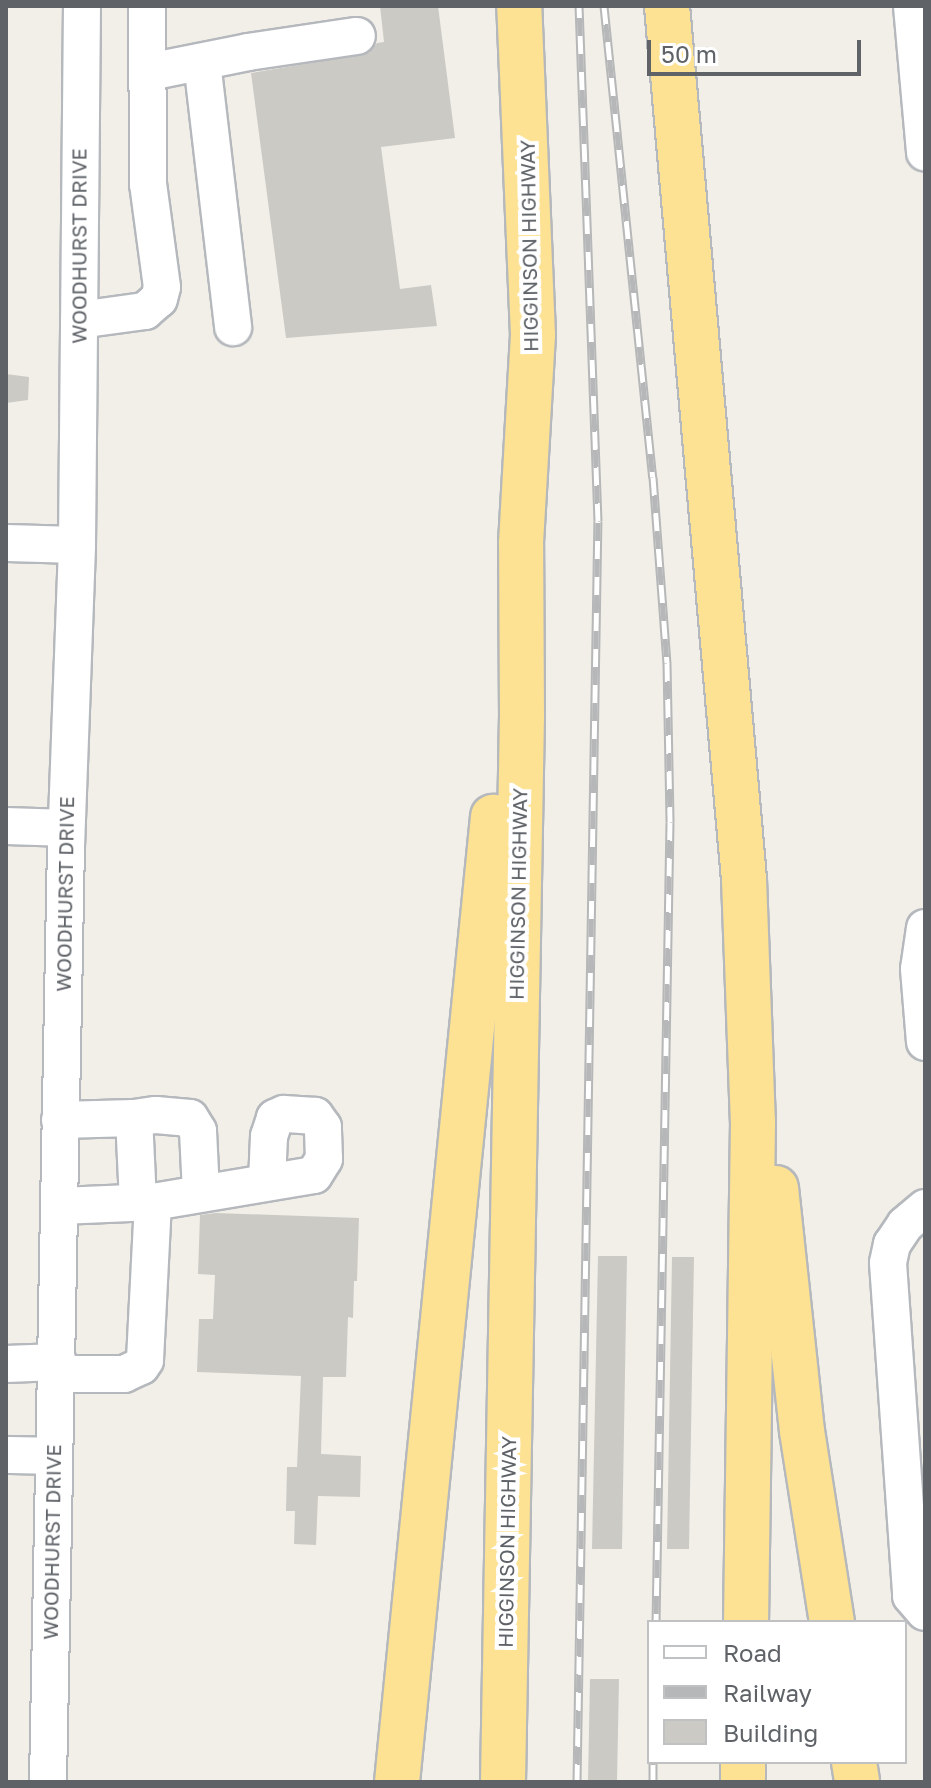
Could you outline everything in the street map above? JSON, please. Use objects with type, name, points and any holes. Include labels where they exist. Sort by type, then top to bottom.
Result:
[{"type":"highway","name":"HIGGINSON HIGHWAY","points":[[503,1782],[522,717],[521,543],[533,335],[519,6]]},
{"type":"highway","points":[[667,6],[744,879],[802,1431],[832,1620]]},
{"type":"highway","points":[[397,1782],[521,543]]},
{"type":"highway","points":[[744,879],[753,1122],[746,1620]]},
{"type":"street","name":"WOODHURST DRIVE","points":[[48,1782],[66,828],[77,545],[82,6]]},
{"type":"street","points":[[79,320],[138,313],[153,307],[159,299],[160,259],[148,184],[147,6]]},
{"type":"street","points":[[912,6],[925,152]]},
{"type":"street","points":[[149,72],[357,36]]},
{"type":"street","points":[[202,62],[233,327]]},
{"type":"street","points":[[6,543],[77,545]]},
{"type":"street","points":[[6,826],[66,828]]},
{"type":"street","points":[[925,928],[919,969],[925,1042]]},
{"type":"street","points":[[60,1120],[156,1115],[190,1118],[198,1131],[201,1193]]},
{"type":"street","points":[[6,1364],[124,1374],[141,1366],[145,1360],[145,1202],[134,1118]]},
{"type":"street","points":[[61,1206],[145,1202],[267,1182]]},
{"type":"street","points":[[925,1208],[898,1234],[888,1263],[911,1596],[925,1612]]},
{"type":"street","points":[[6,1455],[53,1456]]},
{"type":"building","points":[[380,6],[438,6],[455,138],[381,147],[400,289],[431,285],[437,326],[286,338],[251,73],[369,53],[377,43],[384,42]]},
{"type":"building","points":[[6,374],[29,377],[28,400],[6,403]]},
{"type":"building","points":[[200,1215],[359,1218],[357,1281],[354,1281],[353,1318],[348,1317],[346,1377],[323,1377],[321,1454],[361,1456],[360,1497],[318,1496],[316,1545],[294,1544],[295,1511],[286,1511],[287,1467],[297,1467],[301,1376],[197,1372],[199,1319],[213,1319],[215,1275],[198,1274]]},
{"type":"building","points":[[598,1256],[627,1256],[622,1549],[592,1549]]},
{"type":"building","points":[[672,1257],[694,1257],[689,1549],[667,1549]]},
{"type":"building","points":[[590,1679],[619,1679],[617,1782],[588,1782]]},
{"type":"railway","points":[[577,1782],[598,521],[579,6]]},
{"type":"railway","points":[[604,6],[653,477],[667,663],[670,822],[656,1620]]},
{"type":"railway","points":[[653,1764],[653,1782]]}]
